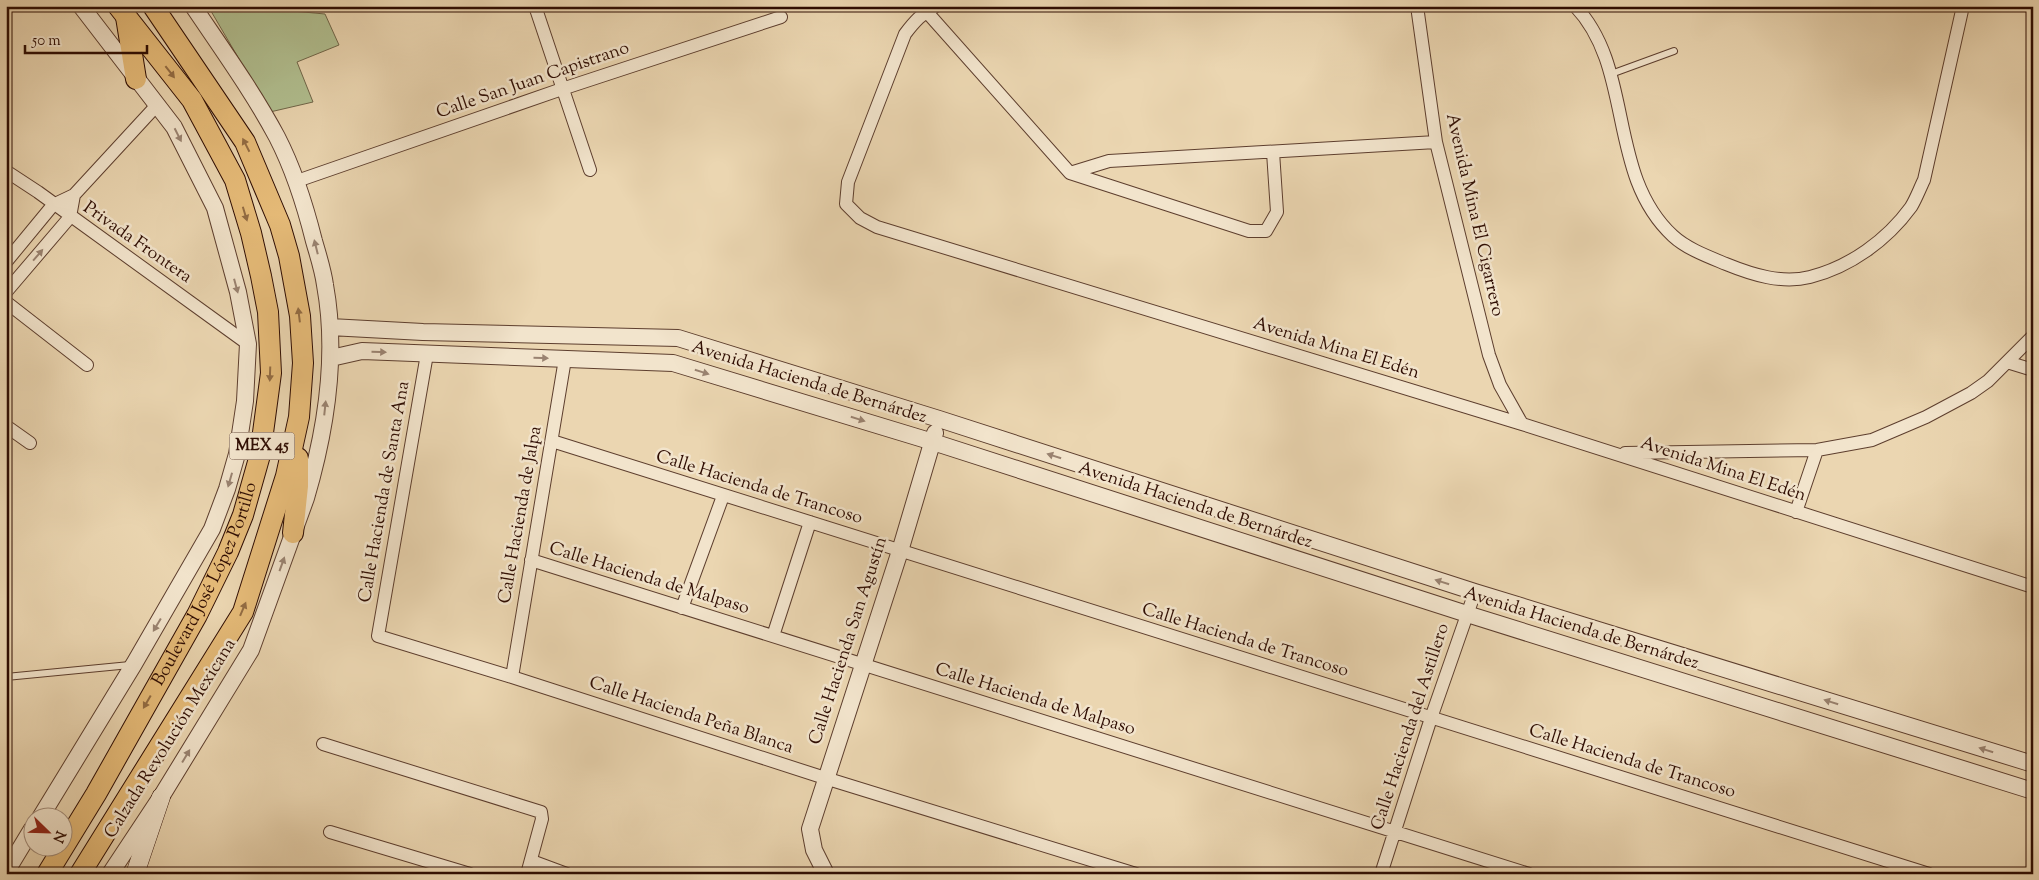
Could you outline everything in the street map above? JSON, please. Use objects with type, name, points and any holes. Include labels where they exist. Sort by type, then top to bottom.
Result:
[{"type":"main road","name":"Boulevard José López Portillo","points":[[80,874],[243,612],[286,476],[299,417],[303,363],[300,316],[280,225],[245,142],[153,6]]},
{"type":"main road","name":"Boulevard José López Portillo","points":[[47,874],[96,794],[197,615],[228,552],[243,515],[260,455],[270,388],[268,312],[251,233],[235,180],[192,100],[122,11]]},
{"type":"main road","points":[[122,11],[136,79]]},
{"type":"main road","points":[[293,533],[298,486],[299,417]]},
{"type":"main road","points":[[135,874],[161,797]]},
{"type":"street","points":[[46,808],[134,664],[212,529],[227,489],[237,454],[245,401],[248,344],[238,292],[215,208],[174,127],[81,6]]},
{"type":"street","name":"Calzada Revolución Mexicana","points":[[110,874],[161,797],[251,650],[306,498],[322,437],[331,358],[330,327],[325,284],[297,181],[276,137],[247,87],[193,6]]},
{"type":"street","points":[[534,6],[590,170]]},
{"type":"street","name":"Avenida Mina El Cigarrero","points":[[1416,6],[1436,142],[1489,355],[1500,385],[1522,424]]},
{"type":"street","points":[[1575,6],[1597,37],[1611,74],[1639,189],[1655,214],[1673,236],[1710,257],[1756,276],[1798,280],[1830,272],[1861,255],[1892,230],[1912,206],[1924,180],[1963,6]]},
{"type":"street","points":[[931,9],[1070,173],[1249,231],[1266,231],[1277,212],[1273,152]]},
{"type":"street","name":"Avenida Mina El Edén","points":[[931,9],[914,21],[905,34],[848,182],[846,204],[860,218],[877,227],[1522,424],[2033,587]]},
{"type":"street","name":"Calle San Juan Capistrano","points":[[297,181],[562,89],[781,17]]},
{"type":"street","points":[[6,262],[54,205],[74,195],[157,105]]},
{"type":"street","points":[[1070,173],[1109,161],[1436,142]]},
{"type":"street","name":"Privada Frontera","points":[[6,171],[248,344]]},
{"type":"street","points":[[6,292],[70,217],[74,195]]},
{"type":"street","points":[[6,302],[87,365]]},
{"type":"street","name":"Avenida Hacienda de Bernárdez","points":[[330,327],[423,332],[678,338],[939,419],[1475,592],[2033,764]]},
{"type":"street","points":[[1612,453],[1817,450],[1872,440],[1926,417],[1988,382],[2033,336]]},
{"type":"street","name":"Avenida Hacienda de Bernárdez","points":[[331,358],[362,351],[673,363],[932,442],[1468,614],[2033,791]]},
{"type":"street","name":"Calle Hacienda de Santa Ana","points":[[378,636],[427,354]]},
{"type":"street","name":"Calle Hacienda de Jalpa","points":[[512,677],[565,359]]},
{"type":"street","points":[[2007,362],[2033,370]]},
{"type":"street","name":"Calle Hacienda San Agustín","points":[[826,874],[814,850],[810,829],[900,551],[939,419]]},
{"type":"street","points":[[6,426],[30,443]]},
{"type":"street","name":"Calle Hacienda de Trancoso","points":[[552,441],[1929,874]]},
{"type":"street","points":[[1796,512],[1817,450]]},
{"type":"street","points":[[682,608],[723,496]]},
{"type":"street","points":[[772,636],[810,522]]},
{"type":"street","name":"Calle Hacienda de Malpaso","points":[[531,560],[1529,874]]},
{"type":"street","name":"Calle Hacienda del Astillero","points":[[1381,874],[1431,718],[1475,592]]},
{"type":"street","name":"Calle Hacienda Peña Blanca","points":[[378,636],[825,778],[1136,874]]},
{"type":"street","points":[[323,744],[541,812],[542,819],[527,874]]},
{"type":"street","points":[[330,832],[454,872],[470,874]]},
{"type":"street","points":[[6,872],[22,846]]},
{"type":"street","points":[[532,861],[567,874]]},
{"type":"lane","points":[[1611,74],[1674,51]]},
{"type":"lane","points":[[6,677],[134,664]]},
{"type":"green space","points":[[208,6],[239,6],[325,14],[339,45],[297,62],[313,102],[270,112]]}]
